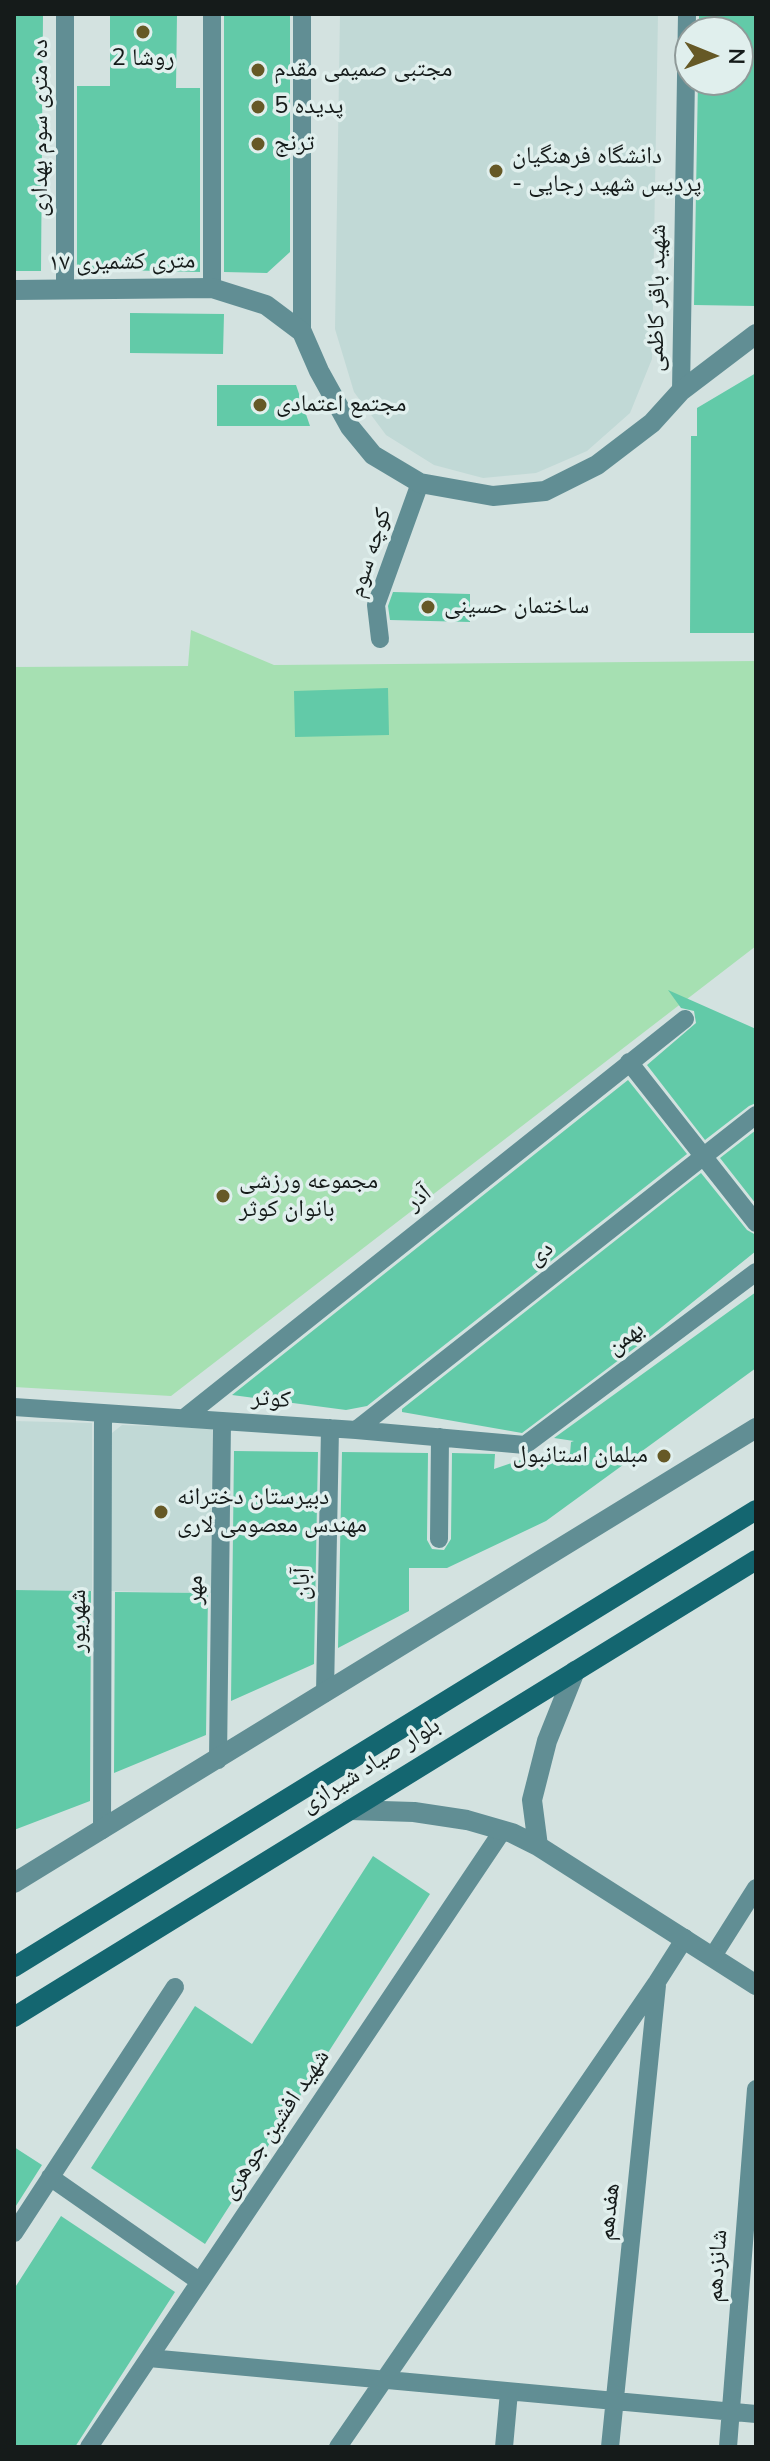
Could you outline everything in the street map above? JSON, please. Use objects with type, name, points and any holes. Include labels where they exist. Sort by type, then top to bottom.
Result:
[{"type":"main road","name":"بلوار صیاد شیرازی","points":[[14,1967],[756,1510]]},
{"type":"main road","name":"بلوار صیاد شیرازی","points":[[14,2017],[756,1560]]},
{"type":"street","name":"ده متری سوم بهداری","points":[[65,14],[65,290]]},
{"type":"street","points":[[212,14],[212,288]]},
{"type":"street","points":[[302,14],[302,332]]},
{"type":"street","name":"شهید باقر کاظمی","points":[[681,391],[687,14]]},
{"type":"street","name":"۱۷ متری کشمیری","points":[[14,290],[212,288],[266,305],[302,332],[319,371],[350,427],[373,455],[420,483],[493,496],[545,491],[597,465],[652,423],[681,391],[756,334]]},
{"type":"street","name":"کوچه سوم","points":[[380,639],[376,605],[420,483]]},
{"type":"street","name":"آذر","points":[[184,1418],[685,1019]]},
{"type":"street","points":[[629,1062],[756,1223]]},
{"type":"street","name":"دی","points":[[356,1430],[756,1115]]},
{"type":"street","name":"بهمن","points":[[525,1445],[756,1272]]},
{"type":"street","name":"کوثر","points":[[14,1407],[330,1428],[525,1445]]},
{"type":"street","name":"شهریور","points":[[102,1830],[103,1413]]},
{"type":"street","name":"مهر","points":[[218,1760],[222,1421]]},
{"type":"street","name":"آبان","points":[[325,1693],[330,1428]]},
{"type":"street","points":[[14,1883],[756,1428]]},
{"type":"street","points":[[439,1539],[440,1437]]},
{"type":"street","points":[[538,1846],[532,1800],[547,1741],[575,1671]]},
{"type":"street","points":[[350,1810],[414,1812],[467,1820],[503,1830],[538,1846],[756,1985]]},
{"type":"street","name":"شهید افشین جوهری","points":[[89,2447],[503,1830]]},
{"type":"street","points":[[713,1956],[756,1888]]},
{"type":"street","points":[[338,2447],[685,1938]]},
{"type":"street","name":"هفدهم","points":[[610,2447],[657,1982]]},
{"type":"street","points":[[14,2233],[175,1987]]},
{"type":"street","name":"شانزدهم","points":[[728,2447],[756,2089]]},
{"type":"street","points":[[50,2177],[199,2281]]},
{"type":"street","points":[[149,2358],[756,2414]]},
{"type":"street","points":[[504,2447],[509,2392]]},
{"type":"shaded area","name":"دانشگاه فرهنگیان - پردیس شهید رجایی","points":[[340,14],[658,14],[652,359],[630,413],[587,451],[536,473],[483,478],[434,465],[386,435],[354,392],[335,329]]},
{"type":"shaded area","points":[[14,1421],[92,1423],[92,1591],[14,1590]]},
{"type":"shaded area","name":"دبیرستان دخترانه مهندس معصومی لاری","points":[[122,1425],[212,1428],[211,1593],[110,1591],[112,1433]]},
{"type":"green space","name":"مجموعه ورزشی بانوان کوثر","points":[[191,630],[274,665],[756,661],[756,946],[171,1396],[14,1387],[14,667],[188,666]]},
{"type":"building","points":[[14,14],[43,14],[41,271],[14,271]]},
{"type":"building","points":[[110,14],[177,14],[176,88],[200,88],[200,272],[77,269],[77,86],[110,86]]},
{"type":"building","points":[[756,14],[756,306],[694,305],[698,96],[754,96],[754,16],[699,16]]},
{"type":"building","points":[[224,15],[290,16],[290,252],[267,273],[224,272]]},
{"type":"building","points":[[130,313],[224,314],[223,354],[130,353]]},
{"type":"building","points":[[756,373],[756,633],[690,633],[691,436],[697,436],[697,408]]},
{"type":"building","name":"مجتمع اعتمادی","points":[[217,385],[296,385],[310,426],[217,426]]},
{"type":"building","name":"ساختمان حسینی","points":[[393,592],[470,594],[470,622],[390,620],[388,606]]},
{"type":"building","points":[[388,688],[389,735],[295,737],[294,691]]},
{"type":"building","points":[[668,990],[756,1029],[756,1103],[705,1140],[647,1065],[696,1023],[694,1011],[681,1008]]},
{"type":"building","points":[[628,1080],[687,1154],[367,1406],[346,1410],[232,1395]]},
{"type":"building","points":[[756,1130],[756,1204],[720,1158]]},
{"type":"building","points":[[701,1173],[747,1230],[756,1235],[756,1251],[652,1335],[522,1433],[402,1412],[402,1409]]},
{"type":"building","points":[[756,1292],[756,1368],[546,1521],[447,1568],[409,1568],[409,1611],[338,1648],[342,1452],[428,1453],[427,1540],[432,1549],[444,1550],[451,1539],[452,1453],[495,1454],[494,1469],[538,1454],[570,1454],[571,1442],[574,1441],[554,1438]]},
{"type":"building","points":[[234,1451],[318,1452],[314,1664],[231,1701]]},
{"type":"building","points":[[14,1590],[91,1591],[90,1801],[14,1830]]},
{"type":"building","points":[[115,1592],[208,1593],[206,1735],[114,1773]]},
{"type":"building","points":[[373,1856],[430,1894],[205,2244],[91,2168],[195,2006],[252,2044]]},
{"type":"building","points":[[14,2147],[42,2165],[14,2209]]},
{"type":"building","points":[[61,2216],[175,2292],[75,2447],[14,2447],[14,2289]]},
{"type":"place","name":"روشا 2","points":[[143,32]]},
{"type":"place","name":"مجتبی صمیمی مقدم","points":[[258,70]]},
{"type":"place","name":"پدیده 5","points":[[258,107]]},
{"type":"place","name":"ترنج","points":[[258,144]]},
{"type":"place","name":"دانشگاه فرهنگیان - پردیس شهید رجایی","points":[[496,171]]},
{"type":"place","name":"مجتمع اعتمادی","points":[[260,405]]},
{"type":"place","name":"ساختمان حسینی","points":[[428,607]]},
{"type":"place","name":"مجموعه ورزشی بانوان کوثر","points":[[223,1196]]},
{"type":"place","name":"مبلمان استانبول","points":[[664,1456]]},
{"type":"place","name":"دبیرستان دخترانه مهندس معصومی لاری","points":[[161,1512]]}]
